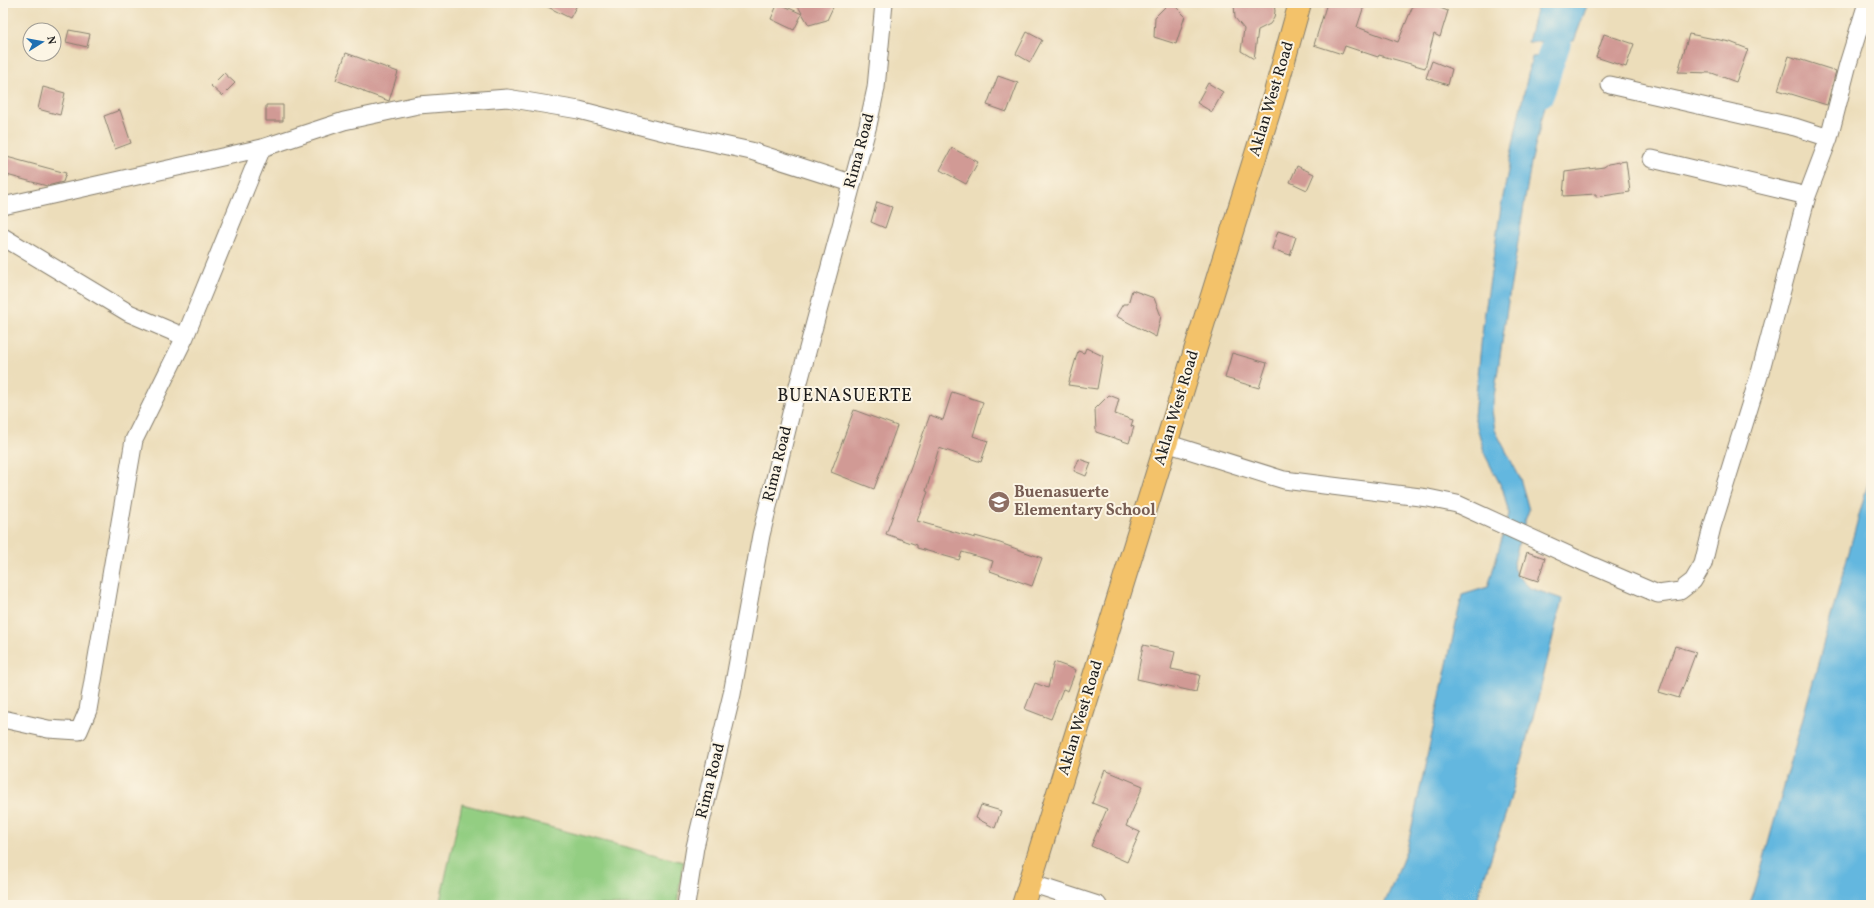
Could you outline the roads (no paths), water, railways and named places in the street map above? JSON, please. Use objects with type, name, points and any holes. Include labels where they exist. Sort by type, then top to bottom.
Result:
[{"type":"main road","name":"Aklan West Road","points":[[1023,905],[1272,104],[1300,3]]},
{"type":"street","name":"Rima Road","points":[[686,905],[695,847],[732,694],[761,535],[795,397],[851,183],[868,125],[876,88],[884,3]]},
{"type":"street","points":[[1166,443],[1284,480],[1428,498],[1457,504],[1586,564],[1658,594],[1680,591],[1693,581],[1703,564],[1712,527],[1760,373],[1807,196],[1829,138],[1848,64],[1867,3]]},
{"type":"street","points":[[1610,85],[1795,127],[1829,138]]},
{"type":"street","points":[[3,206],[262,148],[344,121],[418,105],[507,98],[578,110],[664,132],[751,151],[851,183]]},
{"type":"street","points":[[3,719],[48,729],[79,731],[88,710],[134,440],[185,338],[262,148]]},
{"type":"street","points":[[1652,159],[1807,196]]},
{"type":"street","points":[[3,237],[129,313],[185,338]]},
{"type":"street","points":[[1030,883],[1098,905]]},
{"type":"water","points":[[1538,3],[1588,3],[1574,41],[1528,42]]},
{"type":"water","points":[[1564,54],[1545,106],[1531,163],[1492,410],[1495,430],[1520,478],[1529,510],[1523,526],[1513,567],[1516,574],[1530,588],[1562,599],[1537,703],[1508,807],[1475,905],[1384,905],[1407,849],[1462,595],[1488,587],[1509,514],[1503,490],[1485,455],[1474,416],[1483,325],[1501,207],[1532,57]]},
{"type":"water","points":[[1871,472],[1871,905],[1749,905],[1756,887]]},
{"type":"waterway","points":[[1540,93],[1569,3]]},
{"type":"place","name":"Buenasuerte Elementary School","points":[[999,502]]},
{"type":"district","name":"BUENASUERTE","points":[[845,396]]}]
